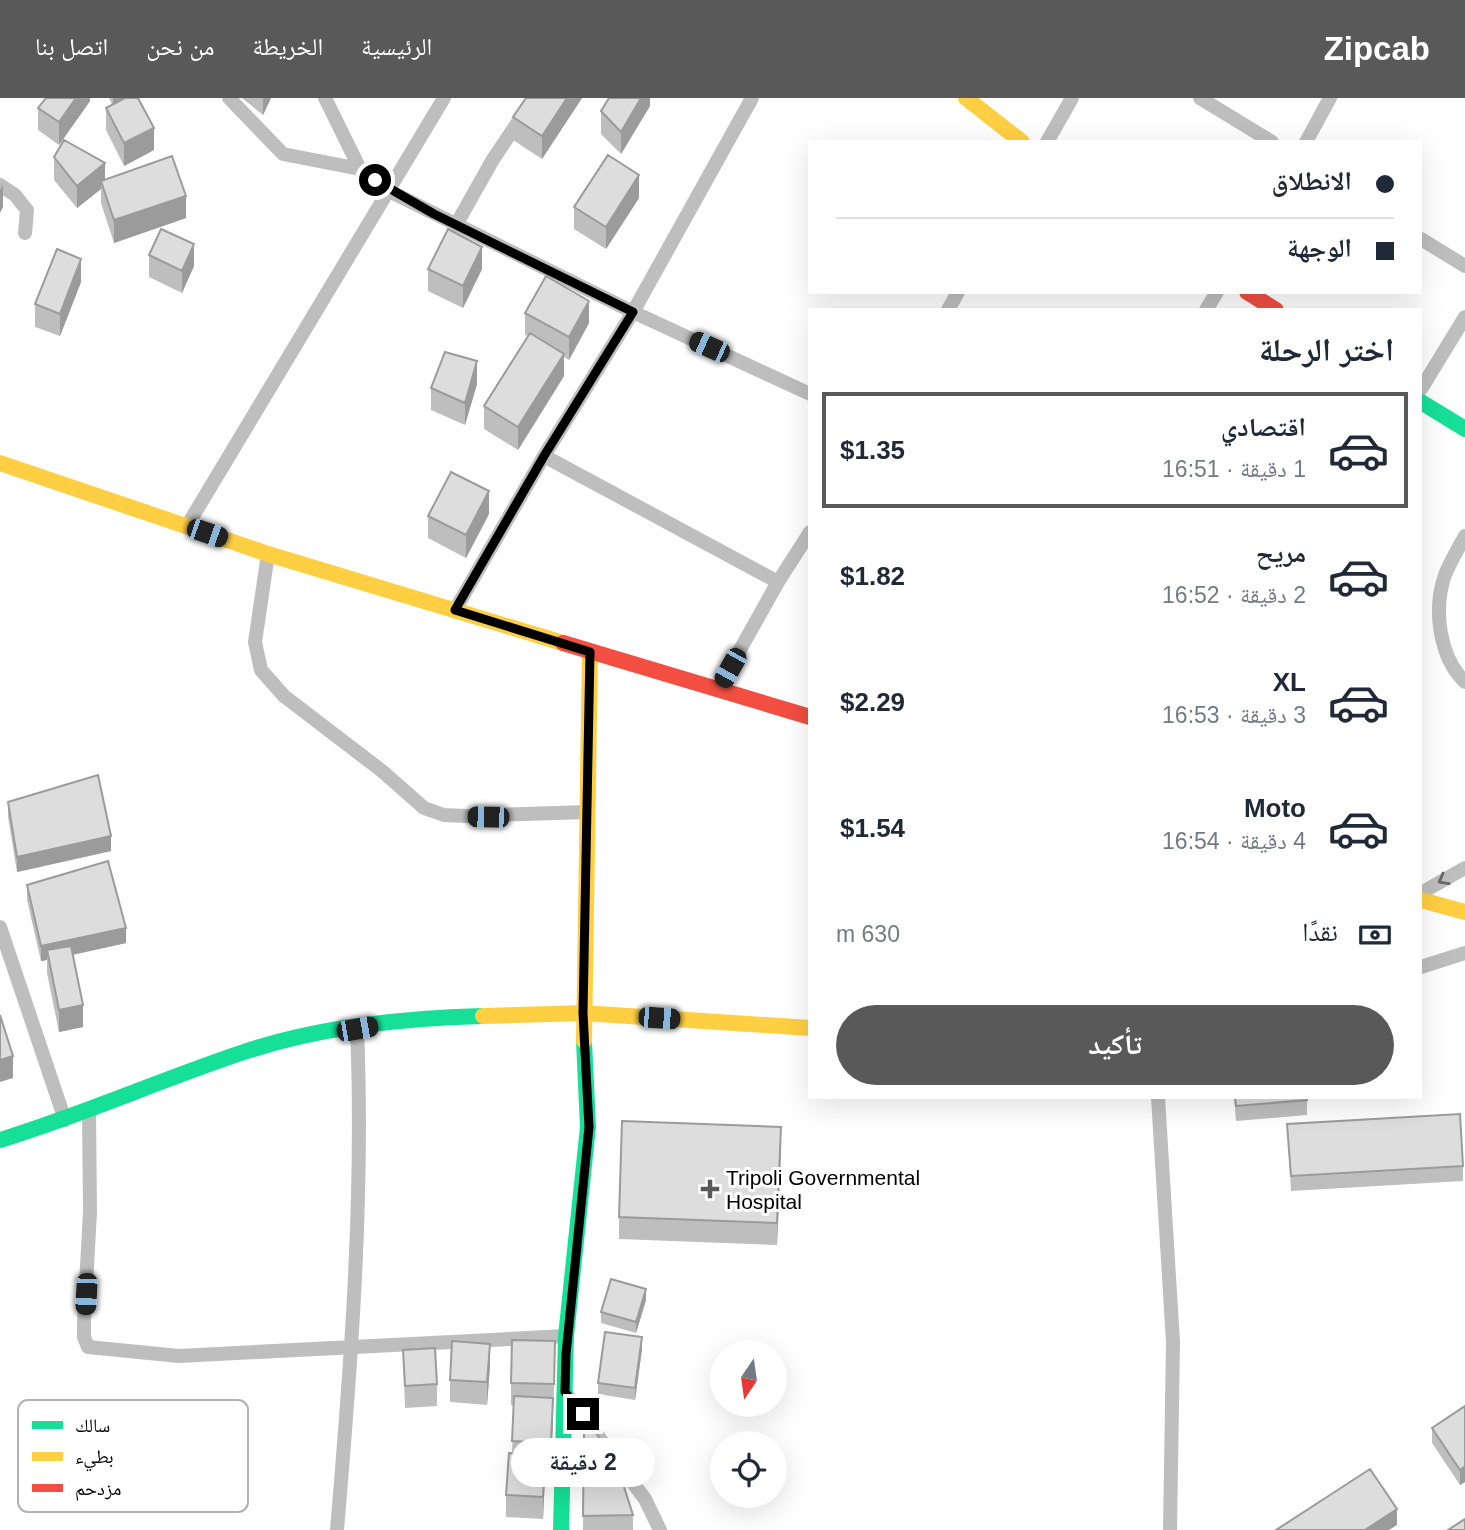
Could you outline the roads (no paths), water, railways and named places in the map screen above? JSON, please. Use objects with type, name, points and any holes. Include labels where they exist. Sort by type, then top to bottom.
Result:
[{"type":"street","points":[[229,98],[283,155],[360,169]]},
{"type":"street","points":[[325,98],[360,169],[389,191],[633,312],[808,393]]},
{"type":"street","points":[[187,526],[444,98]]},
{"type":"street","points":[[456,225],[492,161],[534,98]]},
{"type":"street","points":[[455,610],[544,456],[633,312],[752,98]]},
{"type":"street","points":[[966,98],[1019,140]]},
{"type":"street","points":[[1048,140],[1072,98]]},
{"type":"street","points":[[1200,98],[1269,140]]},
{"type":"street","points":[[1307,140],[1330,98]]},
{"type":"street","points":[[0,186],[15,195],[27,210],[25,233]]},
{"type":"street","points":[[1422,240],[1465,266]]},
{"type":"street","points":[[1250,294],[1273,308]]},
{"type":"street","points":[[1422,387],[1465,317]]},
{"type":"street","points":[[1422,403],[1465,429]]},
{"type":"street","points":[[544,456],[778,582]]},
{"type":"street","points":[[0,463],[268,554],[808,716]]},
{"type":"street","points":[[718,689],[778,582],[808,535]]},
{"type":"street","points":[[1465,536],[1445,574],[1439,617],[1449,659],[1465,682]]},
{"type":"street","points":[[268,554],[255,642],[261,670],[284,696],[382,771],[424,808],[444,815],[466,816],[587,812]]},
{"type":"street","points":[[561,1530],[566,1336],[587,1166],[588,1098],[583,1013],[590,652]]},
{"type":"street","points":[[1422,891],[1465,869]]},
{"type":"street","points":[[1422,900],[1465,912]]},
{"type":"street","points":[[0,927],[65,1120]]},
{"type":"street","points":[[1422,967],[1465,953]]},
{"type":"street","points":[[0,1140],[65,1120],[243,1052],[317,1034],[425,1017],[583,1013],[808,1028]]},
{"type":"street","points":[[337,1530],[351,1346],[359,1099],[357,1029]]},
{"type":"street","points":[[1158,1099],[1173,1342],[1170,1530]]},
{"type":"street","points":[[89,1111],[90,1212],[84,1321],[84,1337],[88,1347],[179,1356],[566,1336]]},
{"type":"street","points":[[565,1392],[645,1499],[660,1530]]},
{"type":"place","name":"Tripoli Governmental Hospital","points":[[710,1189]]}]
